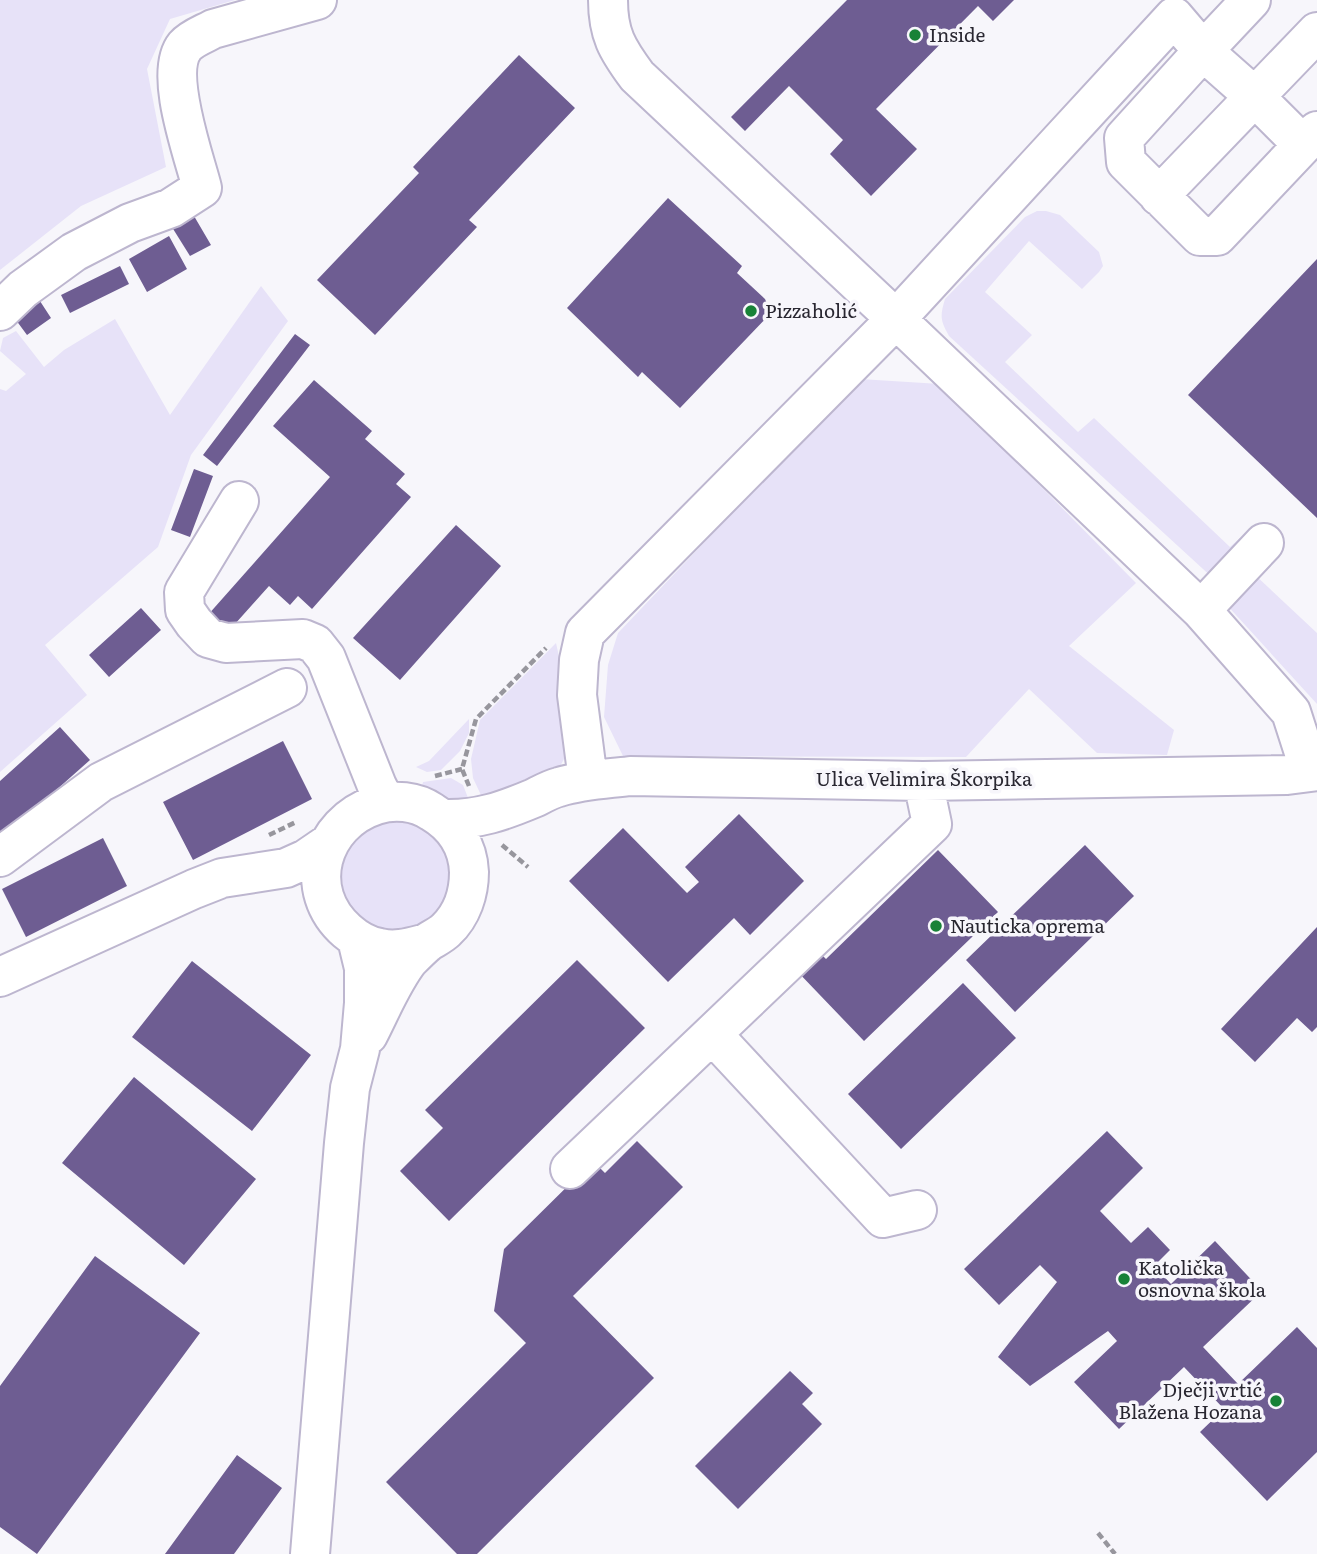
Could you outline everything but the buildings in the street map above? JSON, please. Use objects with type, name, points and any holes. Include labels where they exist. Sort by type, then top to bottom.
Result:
[{"type":"street","points":[[0,311],[23,289],[74,252],[130,223],[171,208],[202,188],[180,107],[178,64],[184,47],[213,29],[317,0]]},
{"type":"street","points":[[608,0],[611,33],[622,56],[637,76],[1201,610],[1291,712],[1308,780]]},
{"type":"street","points":[[588,780],[577,695],[579,660],[585,634],[896,319],[1164,9],[1203,51],[1255,97],[1310,138],[1217,236],[1199,236],[1126,162],[1124,138],[1203,51],[1251,0]]},
{"type":"street","points":[[1159,196],[1317,32]]},
{"type":"street","points":[[239,502],[184,592],[185,610],[208,638],[226,643],[303,639],[315,644],[326,658],[385,802]]},
{"type":"street","points":[[1201,610],[1264,543]]},
{"type":"street","points":[[0,856],[101,782],[287,688]]},
{"type":"street","name":"Ulica Velimira Škorpika","points":[[444,819],[482,816],[504,810],[559,787],[588,780],[630,776],[923,781],[1308,780]]},
{"type":"street","points":[[570,1169],[932,824],[923,781]]},
{"type":"street","name":"Ulica Velimira Škorpika","points":[[469,888],[482,860],[496,840],[534,798]]},
{"type":"street","points":[[360,1049],[397,978],[427,943],[447,930],[461,911],[469,888],[468,862],[460,838],[444,819],[426,807],[406,802],[385,802],[362,809],[342,824],[328,844],[322,863],[326,903],[339,924],[357,939],[379,948],[403,950],[427,943]]},
{"type":"street","points":[[0,977],[194,889],[222,878],[286,868],[306,859],[328,844]]},
{"type":"street","points":[[258,873],[288,881],[326,903]]},
{"type":"street","points":[[310,1554],[349,1088],[360,1049],[364,1003],[364,968],[357,939]]},
{"type":"street","points":[[712,1034],[883,1218],[917,1210]]},
{"type":"path","points":[[462,769],[476,719],[551,643]]},
{"type":"path","points":[[1098,1533],[1115,1554]]},
{"type":"shaded area","points":[[0,0],[235,0],[170,19],[147,69],[166,167],[81,206],[0,270]]},
{"type":"shaded area","points":[[1037,211],[1060,215],[1099,252],[1103,266],[1082,289],[1029,241],[985,292],[1032,335],[1005,362],[1078,432],[1094,418],[1230,547],[1240,538],[1249,546],[1215,580],[946,331],[942,322],[945,299],[1025,217]]},
{"type":"shaded area","points":[[261,286],[288,321],[191,455],[158,547],[45,645],[87,695],[0,772],[0,389],[6,391],[26,374],[0,351],[3,338],[16,331],[44,367],[64,350],[115,319],[170,415]]},
{"type":"shaded area","points":[[860,379],[940,384],[1136,583],[1069,646],[1174,730],[1167,755],[1097,753],[1029,689],[966,757],[623,756],[604,717],[608,665],[618,633]]},
{"type":"shaded area","points":[[1254,574],[1317,633],[1317,704],[1225,603]]},
{"type":"shaded area","points":[[556,643],[562,670],[567,745],[564,759],[558,770],[487,808],[473,778],[471,759],[480,720]]},
{"type":"shaded area","points":[[469,719],[469,733],[460,751],[441,770],[427,772],[416,767],[429,761]]},
{"type":"shaded area","points":[[451,778],[463,785],[472,808],[420,794],[423,782]]},
{"type":"shaded area","points":[[396,822],[417,826],[434,838],[446,855],[450,876],[446,897],[434,914],[417,926],[396,930],[375,926],[358,914],[346,897],[342,876],[346,855],[358,838],[375,826]]},
{"type":"place","name":"Inside","points":[[915,35]]},
{"type":"place","name":"Pizzaholić","points":[[751,311]]},
{"type":"place","name":"Nauticka oprema","points":[[936,926]]},
{"type":"place","name":"Katolička osnovna škola","points":[[1124,1279]]},
{"type":"place","name":"Dječji vrtić Blažena Hozana","points":[[1276,1401]]}]
